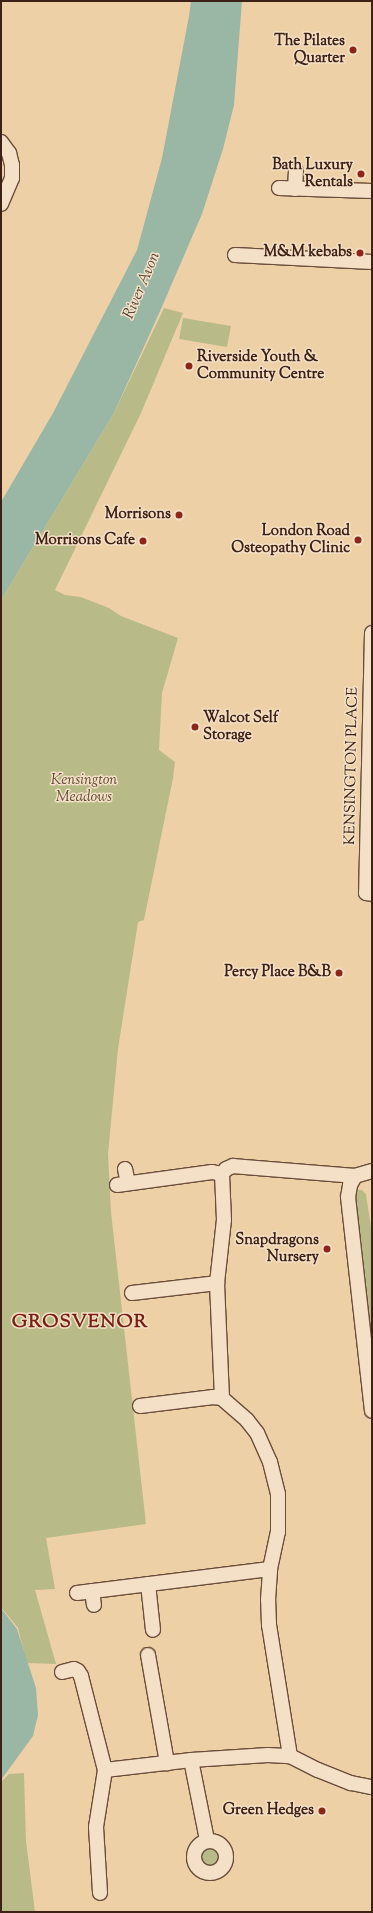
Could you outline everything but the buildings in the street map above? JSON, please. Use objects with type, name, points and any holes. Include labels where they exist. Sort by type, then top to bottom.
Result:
[{"type":"street","points":[[1,142],[9,153],[12,165],[12,178],[1,204]]},
{"type":"street","points":[[296,171],[296,189]]},
{"type":"street","points":[[279,188],[372,191]]},
{"type":"street","points":[[235,255],[372,262]]},
{"type":"street","name":"KENSINGTON PLACE","points":[[372,633],[366,893],[372,894]]},
{"type":"street","points":[[222,1398],[218,1283],[224,1220],[222,1174],[226,1169],[233,1166],[355,1176],[372,1171]]},
{"type":"street","points":[[126,1169],[122,1184],[212,1172],[222,1174]]},
{"type":"street","points":[[355,1176],[350,1185],[348,1197],[372,1411]]},
{"type":"street","points":[[132,1293],[218,1283]]},
{"type":"street","points":[[140,1406],[213,1397],[222,1398],[247,1420],[257,1433],[270,1462],[278,1494],[278,1532],[270,1569],[268,1600],[269,1625],[290,1756]]},
{"type":"street","points":[[77,1593],[93,1598],[148,1584],[270,1569]]},
{"type":"street","points":[[148,1584],[154,1630]]},
{"type":"street","points":[[148,1655],[167,1763]]},
{"type":"street","points":[[62,1672],[74,1669],[78,1671],[81,1676],[105,1770],[96,1827],[100,1893]]},
{"type":"street","points":[[105,1770],[191,1760],[268,1755],[290,1756],[318,1770],[351,1783],[372,1787]]},
{"type":"street","points":[[191,1760],[207,1840]]},
{"type":"green space","name":"Kensington Meadows","points":[[164,308],[183,313],[141,413],[55,590],[65,595],[81,597],[109,608],[121,616],[178,638],[162,693],[159,750],[175,762],[173,778],[144,920],[138,922],[118,1049],[108,1154],[111,1212],[146,1524],[46,1538],[55,1589],[35,1590],[56,1664],[27,1663],[18,1628],[1,1607],[1,600],[114,413]]},
{"type":"green space","points":[[183,318],[231,326],[227,347],[179,339]]},
{"type":"green space","points":[[358,1190],[362,1190],[366,1194],[372,1234],[372,1375],[355,1200],[355,1194]]},
{"type":"green space","points":[[24,1773],[26,1841],[35,1912],[1,1912],[1,1782],[9,1774]]},
{"type":"green space","points":[[210,1845],[215,1846],[221,1852],[221,1862],[215,1868],[210,1869],[205,1868],[199,1862],[198,1857],[199,1852],[205,1846]]},
{"type":"water","name":"River Avon","points":[[191,1],[242,1],[234,105],[223,149],[202,214],[114,413],[1,600],[1,502],[53,413],[137,250],[162,158]]},
{"type":"water","points":[[1,1608],[17,1629],[36,1688],[38,1715],[33,1736],[1,1780]]},
{"type":"place","name":"The Pilates Quarter","points":[[353,50]]},
{"type":"place","name":"Bath Luxury Rentals","points":[[361,174]]},
{"type":"place","name":"M&M kebabs","points":[[360,253]]},
{"type":"place","name":"Riverside Youth & Community Centre","points":[[189,366]]},
{"type":"place","name":"Morrisons","points":[[179,515]]},
{"type":"place","name":"London Road Osteopathy Clinic","points":[[358,540]]},
{"type":"place","name":"Morrisons Cafe","points":[[143,541]]},
{"type":"place","name":"Walcot Self Storage","points":[[195,727]]},
{"type":"place","name":"Percy Place B&B","points":[[339,973]]},
{"type":"place","name":"Snapdragons Nursery","points":[[327,1249]]},
{"type":"place","name":"Green Hedges","points":[[322,1811]]},
{"type":"district","name":"GROSVENOR","points":[[80,1323]]}]
